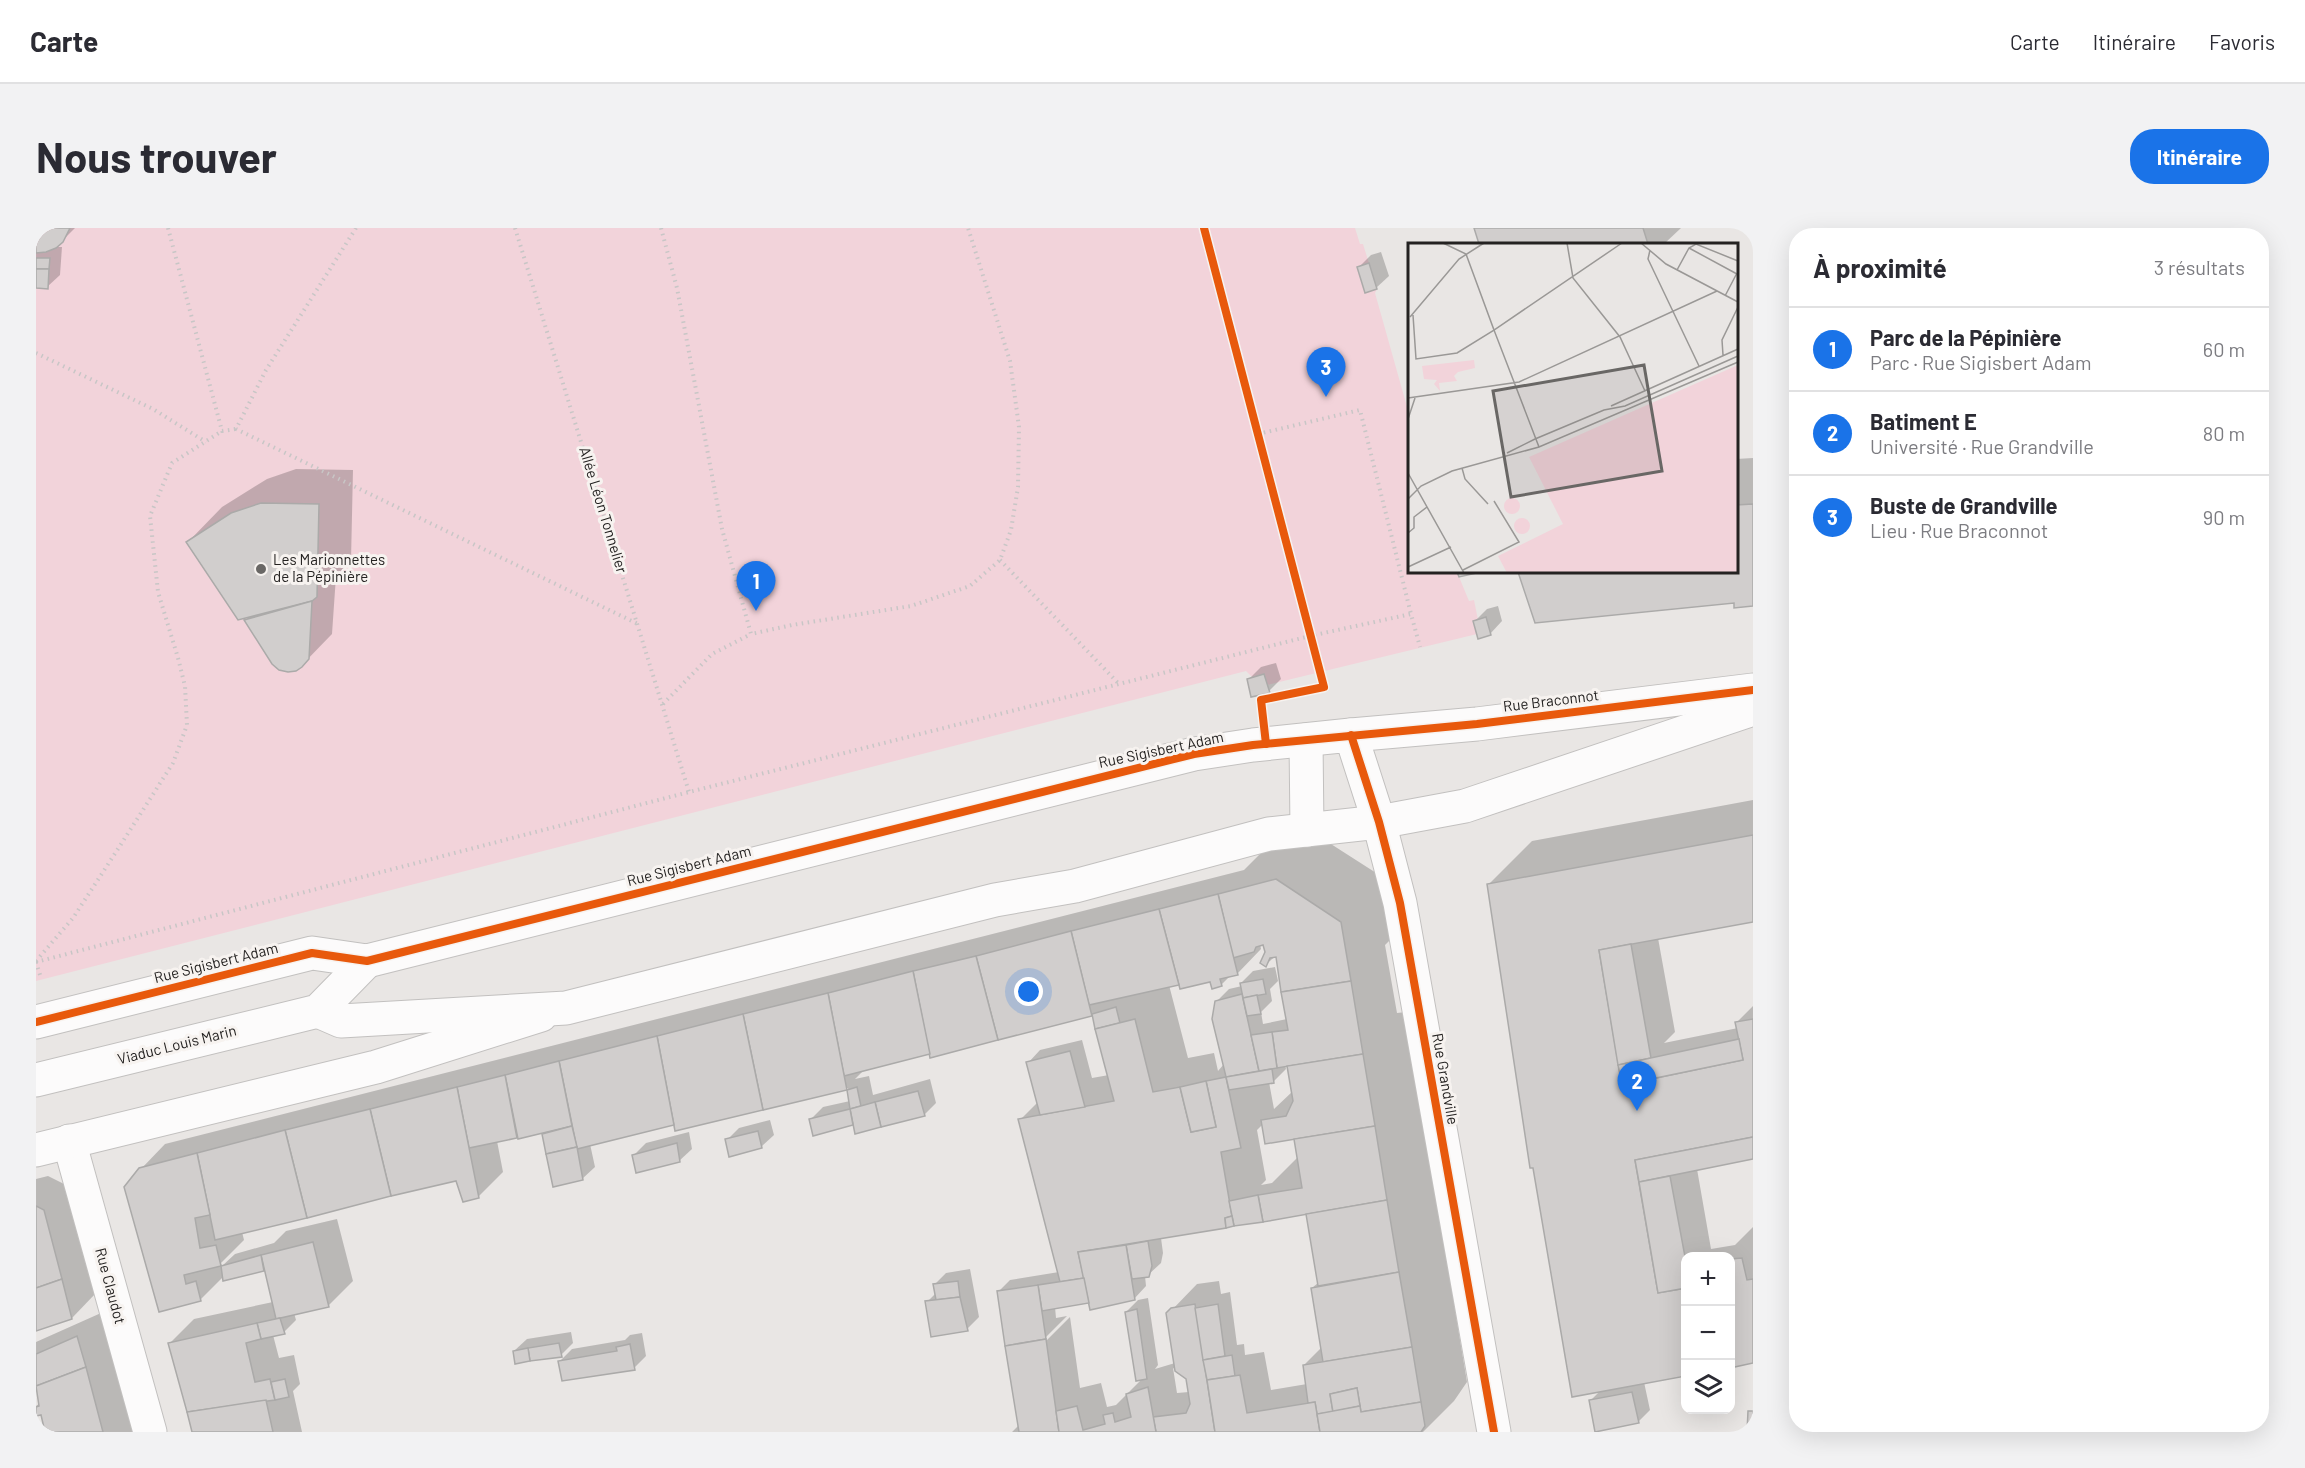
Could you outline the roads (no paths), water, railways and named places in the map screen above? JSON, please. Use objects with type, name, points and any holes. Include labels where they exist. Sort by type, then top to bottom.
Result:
[{"type":"main road","name":"Rue Braconnot","points":[[1351,735],[1477,724],[1753,690]]},
{"type":"main road","points":[[36,1150],[375,1067],[566,1008],[994,900],[1076,885],[1269,834],[1379,822],[1465,806],[1753,708]]},
{"type":"main road","name":"Rue Sigisbert Adam","points":[[36,1022],[312,953],[367,961],[913,825],[1131,768],[1204,753],[1351,735]]},
{"type":"main road","name":"Rue Grandville","points":[[1351,735],[1379,822],[1400,903],[1494,1432]]},
{"type":"main road","points":[[1306,740],[1307,830]]},
{"type":"main road","points":[[367,961],[318,1011],[340,1020],[566,1008]]},
{"type":"main road","name":"Viaduc Louis Marin","points":[[36,1080],[318,1011]]},
{"type":"main road","name":"Rue Claudot","points":[[69,1141],[150,1432]]},
{"type":"place","name":"Buste de Grandville","points":[[1326,397]]},
{"type":"place","name":"Les Marionnettes de la Pépinière","points":[[261,569]]},
{"type":"place","name":"Parc de la Pépinière","points":[[756,611]]},
{"type":"place","name":"Batiment E","points":[[1637,1111]]}]
